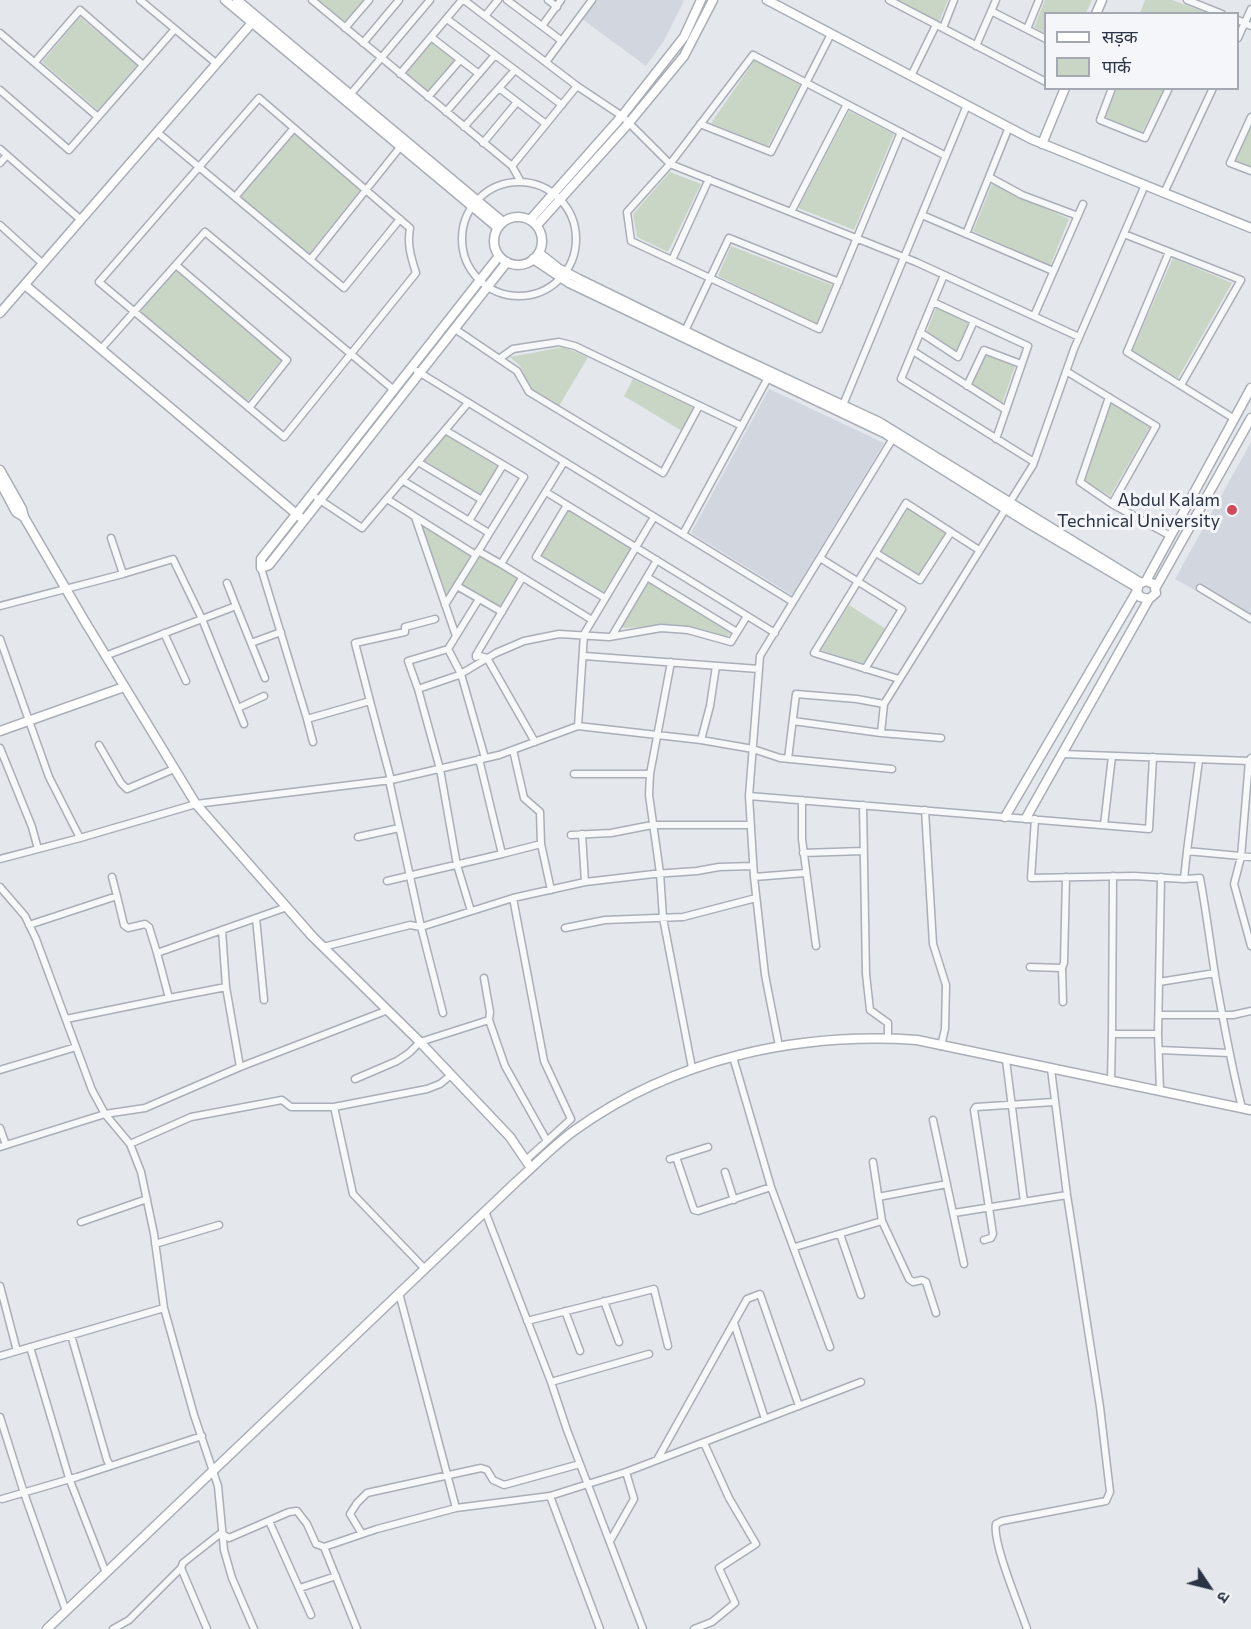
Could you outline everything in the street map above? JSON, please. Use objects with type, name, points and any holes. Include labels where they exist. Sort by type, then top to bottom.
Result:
[{"type":"street","points":[[140,0],[216,63]]},
{"type":"street","points":[[225,0],[255,20],[500,225]]},
{"type":"street","points":[[237,0],[255,20]]},
{"type":"street","points":[[312,0],[512,166],[520,182]]},
{"type":"street","points":[[345,28],[369,0]]},
{"type":"street","points":[[363,43],[399,0]]},
{"type":"street","points":[[400,74],[463,0],[577,86],[622,116],[670,164],[904,257],[1079,337]]},
{"type":"street","points":[[485,16],[498,0]]},
{"type":"street","points":[[507,0],[562,40]]},
{"type":"street","points":[[548,0],[556,7]]},
{"type":"street","points":[[542,26],[561,0]]},
{"type":"street","points":[[546,62],[592,0]]},
{"type":"street","points":[[557,195],[628,124],[684,56],[713,0]]},
{"type":"street","points":[[889,0],[1044,81]]},
{"type":"street","points":[[911,76],[954,0]]},
{"type":"street","points":[[976,46],[996,0]]},
{"type":"street","points":[[1027,29],[1039,0]]},
{"type":"street","points":[[1187,0],[1217,12]]},
{"type":"street","points":[[347,97],[426,1]]},
{"type":"street","points":[[533,223],[684,37],[699,1]]},
{"type":"street","points":[[770,1],[1042,144],[1251,228]]},
{"type":"street","points":[[1239,37],[1248,24],[1251,9]]},
{"type":"street","points":[[35,62],[80,10],[143,65]]},
{"type":"street","points":[[991,11],[1044,38]]},
{"type":"street","points":[[447,19],[562,105]]},
{"type":"street","points":[[0,313],[255,20]]},
{"type":"street","points":[[0,90],[69,150],[175,29]]},
{"type":"street","points":[[0,33],[98,117]]},
{"type":"street","points":[[700,124],[771,152],[831,34]]},
{"type":"street","points":[[430,38],[479,74]]},
{"type":"street","points":[[446,112],[495,55]]},
{"type":"street","points":[[901,132],[819,329],[632,241],[627,212],[670,164],[753,55],[901,132],[946,156]]},
{"type":"street","points":[[428,97],[460,60]]},
{"type":"street","points":[[464,127],[515,70]]},
{"type":"street","points":[[512,166],[577,86]]},
{"type":"street","points":[[499,88],[546,124]]},
{"type":"street","points":[[1042,144],[1062,90]]},
{"type":"street","points":[[1111,90],[1100,120],[1145,138],[1168,90]]},
{"type":"street","points":[[1164,193],[1212,90]]},
{"type":"street","points":[[259,98],[294,128],[410,228],[409,250],[416,273],[284,437],[99,282],[259,98]]},
{"type":"street","points":[[483,142],[518,102]]},
{"type":"street","points":[[791,212],[846,104]]},
{"type":"street","points":[[843,405],[967,105]]},
{"type":"street","points":[[1251,117],[1230,162],[1251,171]]},
{"type":"street","points":[[235,197],[294,128]]},
{"type":"street","points":[[966,234],[1009,128]]},
{"type":"street","points":[[157,132],[344,288],[400,219]]},
{"type":"street","points":[[310,260],[403,144]]},
{"type":"street","points":[[0,149],[81,220]]},
{"type":"street","points":[[0,163],[7,155]]},
{"type":"street","points":[[989,177],[1022,195],[1078,216]]},
{"type":"street","points":[[672,260],[709,179]]},
{"type":"street","points":[[520,182],[533,183],[557,195],[573,219],[576,237],[575,252],[563,275],[550,288],[538,294],[523,297],[501,294],[479,282],[469,270],[462,253],[461,236],[464,221],[474,203],[487,191],[499,185],[520,182]]},
{"type":"street","points":[[881,733],[884,704],[1034,462],[1079,337],[1145,185]]},
{"type":"street","points":[[1034,316],[1083,204]]},
{"type":"street","points":[[922,215],[1053,271]]},
{"type":"street","points":[[516,217],[533,223],[542,238],[536,256],[521,265],[507,262],[499,256],[494,243],[500,225],[516,217]]},
{"type":"street","points":[[1,228],[43,264]]},
{"type":"street","points":[[101,349],[205,232],[394,390]]},
{"type":"street","points":[[1124,234],[1241,280],[1181,385]]},
{"type":"street","points":[[685,331],[729,238],[839,282]]},
{"type":"street","points":[[1169,252],[1127,352],[1233,418]]},
{"type":"street","points":[[261,568],[269,565],[304,520],[316,498],[394,390],[499,256]]},
{"type":"street","points":[[536,256],[563,275],[895,435]]},
{"type":"street","points":[[313,742],[261,568],[261,559],[297,514],[316,498],[420,373],[507,262]]},
{"type":"street","points":[[176,265],[287,360],[249,408]]},
{"type":"street","points":[[563,275],[685,331],[769,375],[843,405],[1140,586],[1152,582],[1156,587]]},
{"type":"street","points":[[944,275],[901,379],[1034,462]]},
{"type":"street","points":[[25,285],[304,520]]},
{"type":"street","points":[[933,302],[1028,346],[996,438]]},
{"type":"street","points":[[920,332],[958,357],[974,321]]},
{"type":"street","points":[[454,329],[517,371],[529,392],[663,473],[699,406]]},
{"type":"street","points":[[499,359],[513,349],[560,342],[574,346],[742,426]]},
{"type":"street","points":[[967,386],[984,350],[1021,364]]},
{"type":"street","points":[[912,351],[1006,410]]},
{"type":"street","points":[[411,368],[793,602]]},
{"type":"street","points":[[1066,371],[1156,426],[1112,504]]},
{"type":"street","points":[[682,534],[769,375]]},
{"type":"street","points":[[1005,817],[1140,586],[1251,388]]},
{"type":"street","points":[[1109,397],[1080,482],[1112,504],[1169,535]]},
{"type":"street","points":[[316,498],[362,528],[468,403]]},
{"type":"street","points":[[47,1629],[531,1168],[573,1131],[631,1094],[692,1068],[779,1046],[831,1039],[888,1038],[917,1040],[1246,1109],[1229,1053],[1200,878],[1113,876],[1031,878],[1031,819],[1062,754],[1149,600],[1154,596],[1156,587],[1251,418]]},
{"type":"street","points":[[445,430],[524,477],[445,605]]},
{"type":"street","points":[[779,1046],[765,975],[748,796],[760,656],[895,435]]},
{"type":"street","points":[[418,462],[482,500]]},
{"type":"street","points":[[501,564],[564,462]]},
{"type":"street","points":[[469,521],[503,465]]},
{"type":"street","points":[[0,470],[65,588],[196,804],[323,947],[420,1042],[510,1137],[531,1168]]},
{"type":"street","points":[[402,480],[489,533]]},
{"type":"street","points":[[0,483],[16,512],[24,517]]},
{"type":"street","points":[[546,492],[774,633]]},
{"type":"street","points":[[387,499],[477,553],[501,564],[592,620]]},
{"type":"street","points":[[899,679],[814,653],[906,503],[980,550]]},
{"type":"street","points":[[567,505],[536,557],[605,598]]},
{"type":"street","points":[[415,517],[456,636]]},
{"type":"street","points":[[578,726],[584,634],[654,517]]},
{"type":"street","points":[[876,553],[920,580],[951,532]]},
{"type":"street","points":[[111,538],[123,574]]},
{"type":"street","points":[[820,558],[902,609],[866,669]]},
{"type":"street","points":[[0,606],[173,559],[202,619],[244,724]]},
{"type":"street","points":[[612,636],[657,560]]},
{"type":"street","points":[[647,577],[737,632]]},
{"type":"street","points":[[478,664],[476,655],[522,578]]},
{"type":"street","points":[[226,583],[265,678]]},
{"type":"street","points":[[457,586],[502,612]]},
{"type":"street","points":[[1140,586],[1140,597],[1149,600]]},
{"type":"street","points":[[1200,588],[1251,619]]},
{"type":"street","points":[[471,911],[457,865],[440,769],[408,661],[448,649],[479,599]]},
{"type":"street","points":[[105,656],[236,606]]},
{"type":"street","points":[[418,689],[461,674],[487,658],[524,641],[559,634],[612,636],[661,628],[688,630],[731,642],[747,616]]},
{"type":"street","points":[[435,619],[405,627],[405,632],[355,643],[390,780],[421,927],[443,1013]]},
{"type":"street","points":[[251,643],[281,632]]},
{"type":"street","points":[[165,633],[186,681]]},
{"type":"street","points":[[0,639],[49,777],[80,838]]},
{"type":"street","points":[[448,649],[461,674],[502,854]]},
{"type":"street","points":[[476,655],[487,658],[535,742]]},
{"type":"street","points":[[584,656],[759,669]]},
{"type":"street","points":[[671,662],[650,774],[649,795],[660,873],[663,918],[692,1068]]},
{"type":"street","points":[[701,740],[710,706],[716,666]]},
{"type":"street","points":[[0,731],[124,687]]},
{"type":"street","points":[[788,759],[796,694],[857,699],[884,704]]},
{"type":"street","points":[[238,708],[264,696]]},
{"type":"street","points":[[307,719],[370,701]]},
{"type":"street","points":[[793,721],[881,733],[941,738]]},
{"type":"street","points":[[0,859],[196,804],[390,780],[440,769],[513,750],[578,726],[701,740],[753,749],[788,759],[892,769]]},
{"type":"street","points":[[99,745],[121,783],[127,789],[174,769]]},
{"type":"street","points":[[0,748],[32,826],[38,849]]},
{"type":"street","points":[[513,750],[524,798],[540,812],[541,844],[551,890]]},
{"type":"street","points":[[1062,754],[1199,760],[1250,759],[1241,856],[1234,884],[1248,922],[1251,946]]},
{"type":"street","points":[[1104,825],[1112,756]]},
{"type":"street","points":[[748,796],[1149,829],[1153,757]]},
{"type":"street","points":[[1184,879],[1199,760]]},
{"type":"street","points":[[574,774],[650,774]]},
{"type":"street","points":[[802,800],[803,854],[816,946]]},
{"type":"street","points":[[863,805],[866,974],[870,1010],[888,1023],[888,1038]]},
{"type":"street","points":[[925,810],[933,944],[946,985],[945,1029],[941,1046]]},
{"type":"street","points":[[571,835],[611,833],[652,825],[750,825]]},
{"type":"street","points":[[358,837],[399,828]]},
{"type":"street","points":[[582,834],[585,882]]},
{"type":"street","points":[[387,881],[541,844]]},
{"type":"street","points":[[803,854],[863,851]]},
{"type":"street","points":[[1186,851],[1251,857]]},
{"type":"street","points":[[323,947],[410,925],[421,927],[513,898],[585,882],[719,867],[753,866]]},
{"type":"street","points":[[754,877],[805,873]]},
{"type":"street","points":[[1110,1081],[1113,876]]},
{"type":"street","points":[[112,877],[124,925],[128,928],[145,924],[149,927],[169,998]]},
{"type":"street","points":[[1063,1002],[1062,968],[1066,877]]},
{"type":"street","points":[[1160,1091],[1158,1034],[1161,877]]},
{"type":"street","points":[[0,887],[25,916],[92,1090],[105,1114],[130,1144],[141,1172],[164,1308],[214,1470],[221,1504],[221,1533],[224,1550],[232,1578],[254,1629]]},
{"type":"street","points":[[29,925],[117,896]]},
{"type":"street","points":[[513,898],[544,1061],[571,1119],[526,1160]]},
{"type":"street","points":[[565,928],[605,920],[683,917],[756,898]]},
{"type":"street","points":[[157,953],[286,907]]},
{"type":"street","points":[[256,918],[264,1000]]},
{"type":"street","points":[[222,930],[226,987],[240,1067]]},
{"type":"street","points":[[1030,967],[1062,968]]},
{"type":"street","points":[[1159,982],[1215,973]]},
{"type":"street","points":[[484,978],[490,1012],[489,1020],[505,1065],[547,1141]]},
{"type":"street","points":[[66,1019],[226,987]]},
{"type":"street","points":[[0,1128],[3,1146],[105,1114],[145,1108],[240,1067],[388,1010]]},
{"type":"street","points":[[1159,1015],[1233,1015],[1251,1011]]},
{"type":"street","points":[[355,1079],[397,1061],[410,1053],[420,1042],[489,1020]]},
{"type":"street","points":[[1112,1034],[1158,1034]]},
{"type":"street","points":[[0,1070],[76,1047]]},
{"type":"street","points":[[1159,1050],[1229,1053]]},
{"type":"street","points":[[733,1057],[771,1187],[830,1347]]},
{"type":"street","points":[[1006,1060],[1024,1202]]},
{"type":"street","points":[[1027,1629],[999,1544],[996,1524],[1106,1501],[1110,1492],[1100,1407],[1067,1195],[1051,1069]]},
{"type":"street","points":[[130,1144],[191,1117],[282,1100],[291,1107],[334,1107],[427,1089],[440,1084],[451,1075]]},
{"type":"street","points":[[984,1240],[991,1238],[993,1234],[974,1110],[976,1107],[1054,1102]]},
{"type":"street","points":[[334,1107],[353,1194],[425,1269]]},
{"type":"street","points":[[933,1120],[964,1264]]},
{"type":"street","points":[[708,1147],[673,1158],[694,1210],[734,1200],[771,1187]]},
{"type":"street","points":[[873,1162],[882,1221],[909,1279],[913,1282],[922,1280],[926,1282],[936,1313]]},
{"type":"street","points":[[725,1172],[734,1200]]},
{"type":"street","points":[[878,1197],[947,1184]]},
{"type":"street","points":[[954,1213],[1067,1195]]},
{"type":"street","points":[[81,1222],[147,1199]]},
{"type":"street","points":[[485,1211],[643,1629]]},
{"type":"street","points":[[795,1247],[882,1221]]},
{"type":"street","points":[[155,1244],[219,1225]]},
{"type":"street","points":[[840,1234],[861,1295]]},
{"type":"street","points":[[0,1286],[17,1351]]},
{"type":"street","points":[[527,1321],[654,1288],[668,1346]]},
{"type":"street","points":[[399,1293],[456,1508]]},
{"type":"street","points":[[657,1460],[747,1299],[760,1294],[799,1406]]},
{"type":"street","points":[[604,1301],[619,1342]]},
{"type":"street","points":[[0,1356],[164,1308]]},
{"type":"street","points":[[565,1311],[580,1351]]},
{"type":"street","points":[[734,1323],[765,1419]]},
{"type":"street","points":[[71,1335],[110,1465]]},
{"type":"street","points":[[30,1347],[69,1478],[106,1573]]},
{"type":"street","points":[[551,1382],[649,1354]]},
{"type":"street","points":[[221,1533],[229,1538],[289,1512],[297,1511],[307,1524],[316,1544],[324,1547],[456,1508],[550,1496],[626,1472],[861,1382]]},
{"type":"street","points":[[0,1417],[66,1611]]},
{"type":"street","points":[[2,1499],[202,1436]]},
{"type":"street","points":[[694,1629],[712,1622],[735,1604],[719,1568],[756,1544],[729,1498],[704,1443]]},
{"type":"street","points":[[362,1534],[350,1514],[367,1494],[481,1468],[487,1470],[493,1480],[504,1485],[580,1464]]},
{"type":"street","points":[[610,1541],[634,1499],[626,1472]]},
{"type":"street","points":[[550,1496],[600,1629]]},
{"type":"street","points":[[269,1521],[311,1615]]},
{"type":"street","points":[[114,1629],[129,1620],[182,1568],[183,1563],[221,1533]]},
{"type":"street","points":[[324,1547],[357,1629]]},
{"type":"street","points":[[182,1568],[207,1629]]},
{"type":"street","points":[[300,1588],[336,1576]]},
{"type":"shaded area","points":[[596,0],[684,1],[665,39],[646,66],[582,19]]},
{"type":"shaded area","points":[[769,389],[884,443],[792,595],[691,533]]},
{"type":"shaded area","name":"Abdul Kalam Technical University","points":[[1251,442],[1251,622],[1175,579]]},
{"type":"green space","points":[[319,0],[364,0],[346,23]]},
{"type":"green space","points":[[897,0],[948,0],[939,22]]},
{"type":"green space","points":[[1045,0],[1092,0],[1086,12],[1044,12],[1044,32],[1034,27]]},
{"type":"green space","points":[[1145,0],[1172,0],[1204,12],[1140,12]]},
{"type":"green space","points":[[80,17],[137,65],[99,111],[42,62]]},
{"type":"green space","points":[[432,40],[458,61],[430,93],[404,72]]},
{"type":"green space","points":[[755,60],[800,85],[768,146],[711,123]]},
{"type":"green space","points":[[1116,90],[1163,90],[1142,132],[1105,117]]},
{"type":"green space","points":[[849,111],[894,134],[854,230],[798,208]]},
{"type":"green space","points":[[1251,127],[1251,167],[1235,161]]},
{"type":"green space","points":[[295,133],[360,190],[309,254],[240,197]]},
{"type":"green space","points":[[670,172],[701,184],[668,252],[637,237],[633,214]]},
{"type":"green space","points":[[992,184],[1069,219],[1050,266],[973,231]]},
{"type":"green space","points":[[731,246],[832,285],[817,324],[718,276]]},
{"type":"green space","points":[[1173,258],[1232,283],[1178,378],[1132,351]]},
{"type":"green space","points":[[176,271],[281,360],[248,401],[140,311]]},
{"type":"green space","points":[[936,308],[970,322],[957,353],[926,333]]},
{"type":"green space","points":[[563,347],[588,357],[559,406],[530,388],[520,366],[510,357]]},
{"type":"green space","points":[[985,354],[1015,366],[1002,404],[971,385]]},
{"type":"green space","points":[[633,379],[694,408],[682,431],[624,396]]},
{"type":"green space","points":[[1111,403],[1150,427],[1110,496],[1085,481]]},
{"type":"green space","points":[[446,435],[498,467],[481,496],[424,461]]},
{"type":"green space","points":[[908,509],[947,532],[920,575],[881,551]]},
{"type":"green space","points":[[568,510],[631,548],[603,593],[541,556]]},
{"type":"green space","points":[[421,524],[472,556],[447,596]]},
{"type":"green space","points":[[480,555],[518,578],[500,608],[461,585]]},
{"type":"green space","points":[[648,582],[731,633],[726,638],[679,625],[620,628]]},
{"type":"green space","points":[[849,605],[886,629],[864,664],[821,650]]},
{"type":"place","name":"Abdul Kalam Technical University","points":[[1232,510]]}]
